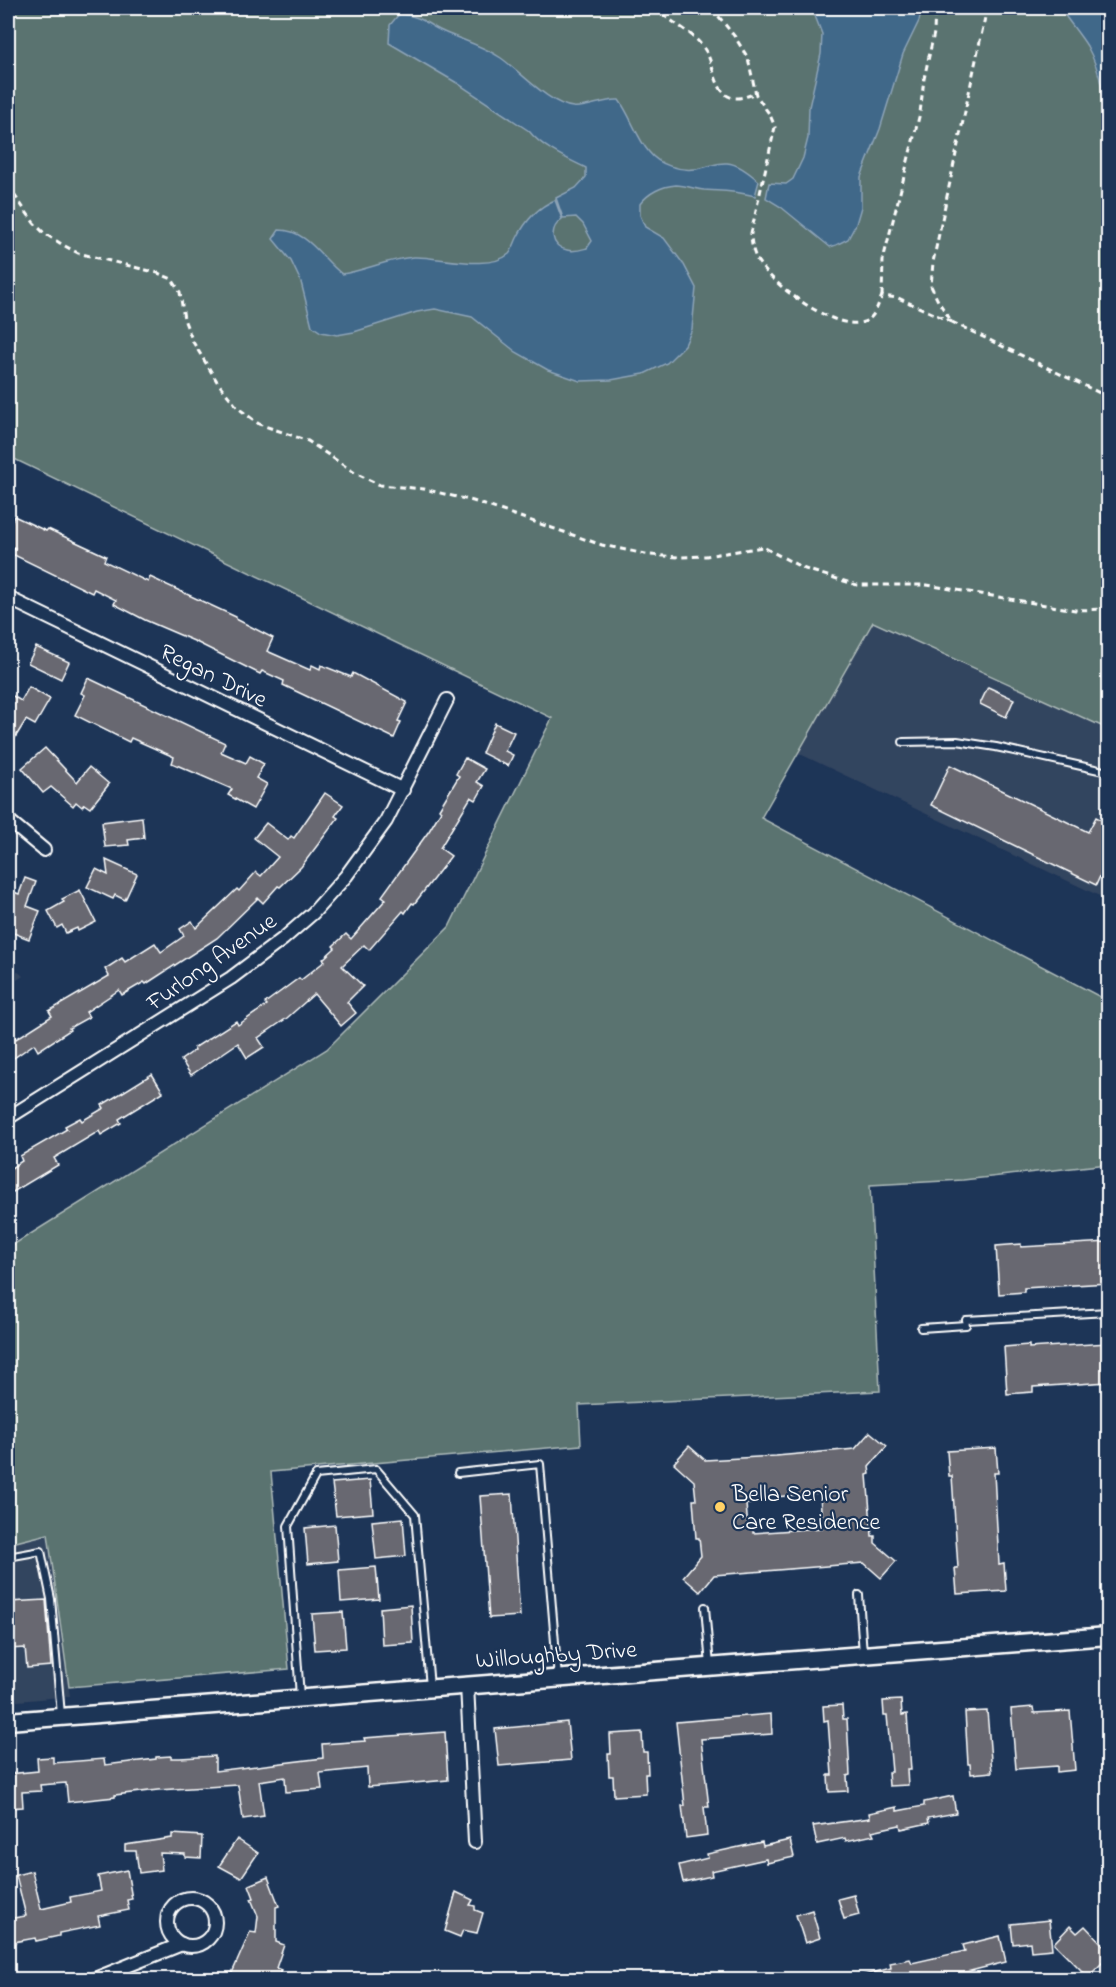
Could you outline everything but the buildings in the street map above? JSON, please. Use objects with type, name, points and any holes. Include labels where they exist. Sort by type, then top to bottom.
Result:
[{"type":"street","name":"Regan Drive","points":[[9,603],[403,790]]},
{"type":"street","name":"Furlong Avenue","points":[[8,1118],[231,978],[283,939],[319,907],[346,876],[386,821],[447,700]]},
{"type":"street","points":[[8,820],[44,850]]},
{"type":"street","name":"Willoughby Drive","points":[[8,1721],[1108,1636]]},
{"type":"street","points":[[467,1685],[475,1842]]},
{"type":"street","points":[[92,1980],[182,1944],[189,1946],[204,1943],[214,1931],[215,1916],[207,1903],[201,1899],[184,1899],[171,1909],[167,1917],[170,1933],[182,1944]]},
{"type":"lane","points":[[903,742],[957,741],[996,747],[1108,772]]},
{"type":"lane","points":[[921,1328],[1108,1312]]},
{"type":"lane","points":[[458,1473],[540,1464],[558,1678]]},
{"type":"lane","points":[[300,1698],[288,1526],[316,1475],[376,1469],[415,1515],[430,1688]]},
{"type":"lane","points":[[8,1557],[41,1551],[51,1599],[61,1717]]},
{"type":"lane","points":[[859,1594],[864,1655]]},
{"type":"lane","points":[[705,1607],[710,1667]]},
{"type":"path","points":[[655,8],[670,22],[691,34],[707,52],[723,92],[730,97],[737,98],[756,93]]},
{"type":"path","points":[[712,8],[748,58],[759,101],[770,115],[775,127],[751,233],[754,253],[764,269],[789,292],[832,318],[854,323],[868,320],[874,314],[882,296],[883,260],[920,113],[924,79],[934,33],[935,8]]},
{"type":"path","points":[[952,322],[932,286],[933,262],[987,8]]},
{"type":"path","points":[[8,186],[34,223],[44,233],[63,245],[78,253],[158,273],[172,279],[180,292],[184,319],[193,342],[218,383],[238,408],[259,424],[308,441],[355,473],[380,485],[424,489],[473,501],[579,538],[642,554],[679,558],[762,547],[805,569],[857,585],[927,585],[1075,610],[1108,609]]},
{"type":"path","points":[[882,296],[898,298],[952,322],[1108,397]]},
{"type":"shaded area","points":[[812,8],[922,8],[919,21],[903,54],[880,129],[861,177],[861,207],[856,224],[848,239],[830,247],[781,207],[766,198],[769,183],[786,184],[793,179],[803,158],[808,138],[809,107],[821,54],[822,34]]},
{"type":"shaded area","points":[[1060,8],[1108,8],[1108,136],[1100,78],[1092,56]]},
{"type":"shaded area","points":[[399,14],[420,19],[439,30],[494,54],[545,94],[564,105],[578,107],[619,100],[644,146],[653,157],[664,164],[689,169],[727,163],[736,165],[759,181],[755,196],[676,185],[656,191],[640,204],[640,215],[645,227],[664,238],[684,265],[696,288],[692,329],[685,345],[667,363],[644,374],[611,380],[580,381],[548,370],[516,352],[472,317],[435,309],[337,335],[321,332],[312,326],[301,282],[291,261],[273,239],[279,230],[289,231],[306,240],[342,274],[414,257],[476,263],[500,259],[510,253],[528,221],[543,207],[555,200],[562,219],[553,232],[557,245],[575,251],[587,248],[592,241],[583,224],[576,217],[563,218],[556,198],[576,188],[586,177],[586,168],[563,157],[529,131],[457,83],[389,43],[390,25]]},
{"type":"shaded area","points":[[873,622],[1108,729],[1108,900],[798,753]]},
{"type":"shaded area","points":[[8,963],[23,976],[8,986]]},
{"type":"shaded area","points":[[48,1533],[70,1696],[8,1702],[8,1544]]},
{"type":"green space","points":[[8,8],[1108,8],[1108,729],[873,622],[761,818],[1108,1001],[1108,1164],[963,1180],[870,1185],[880,1391],[579,1405],[581,1445],[271,1472],[289,1669],[69,1687],[48,1534],[8,1544],[8,1248],[327,1049],[449,927],[552,718],[8,456]]},
{"type":"place","name":"Bella Senior Care Residence","points":[[720,1507]]}]
